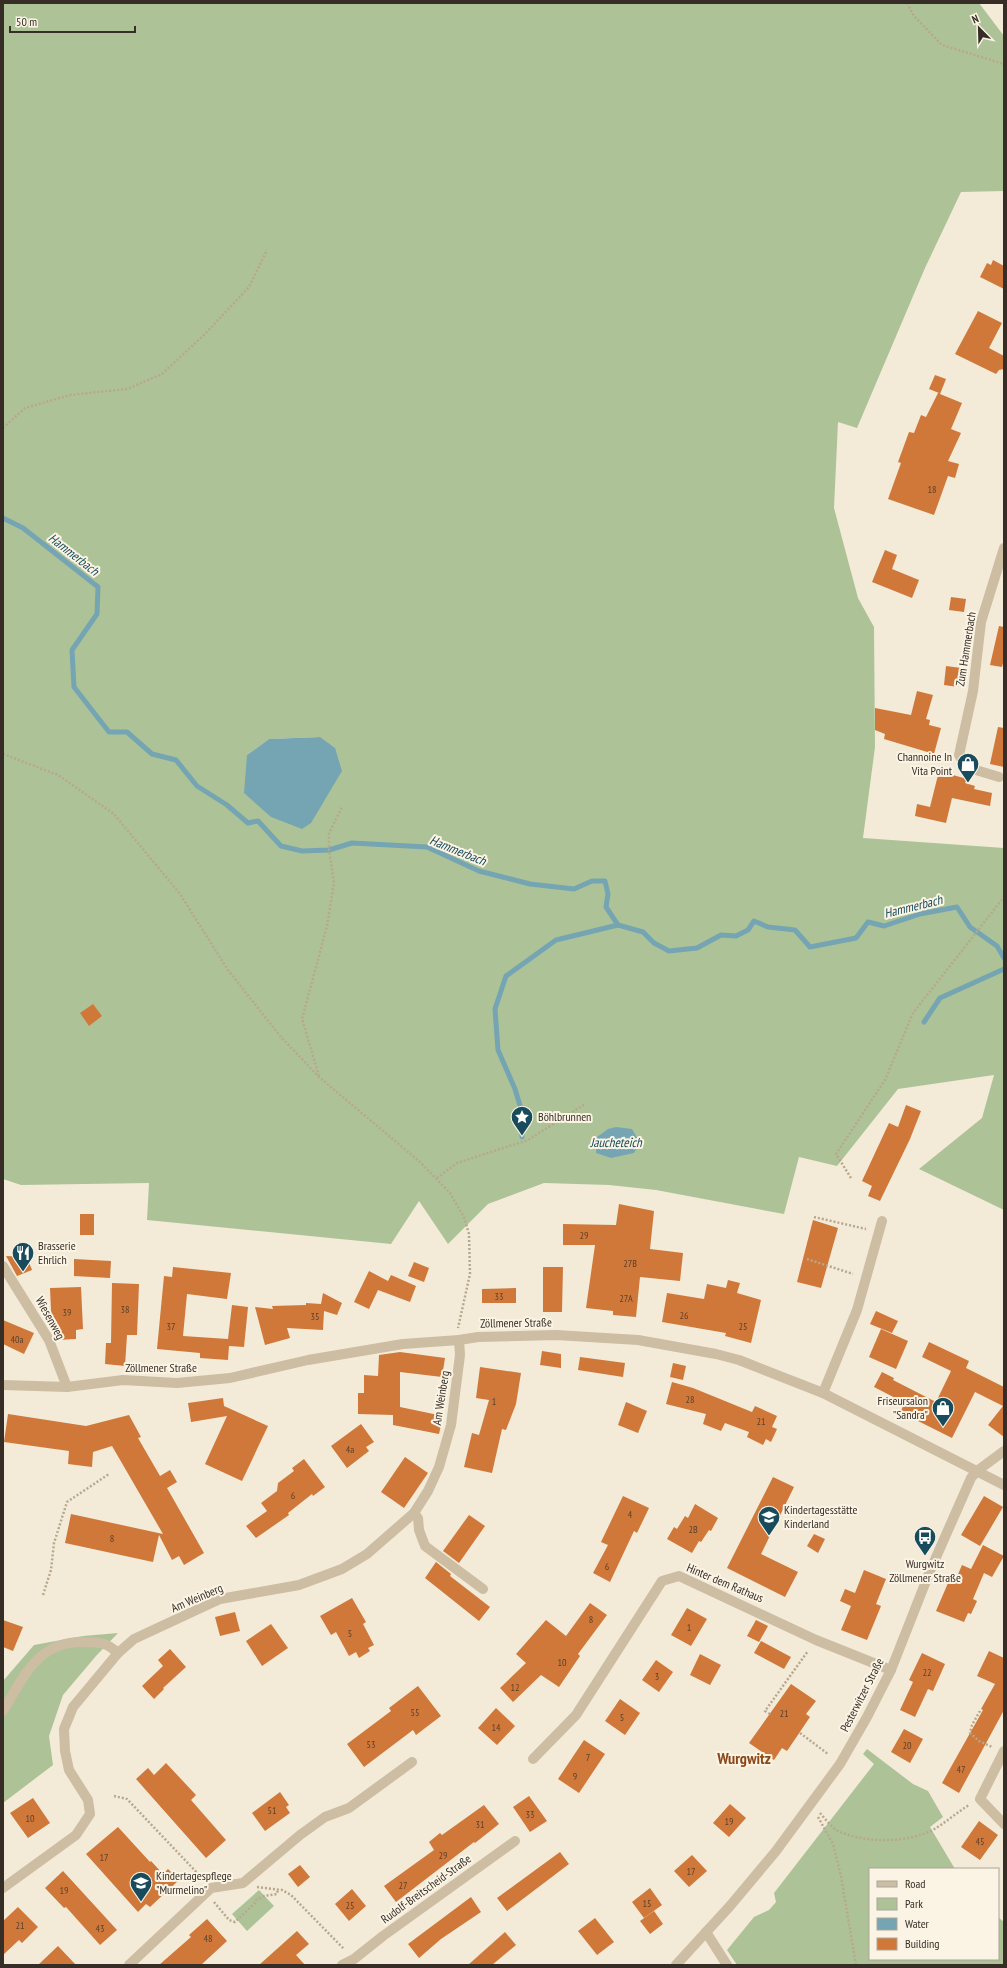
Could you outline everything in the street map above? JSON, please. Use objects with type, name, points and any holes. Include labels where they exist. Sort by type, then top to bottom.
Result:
[{"type":"street","name":"Zum Hammerbach","points":[[999,777],[966,767],[960,755],[972,691],[981,622],[1004,548]]},
{"type":"street","points":[[823,1393],[857,1310],[882,1221]]},
{"type":"street","name":"Wiesenweg","points":[[3,1266],[49,1340],[67,1387]]},
{"type":"street","name":"Zöllmener Straße","points":[[3,1385],[67,1387],[123,1380],[177,1383],[230,1378],[308,1360],[403,1344],[478,1337],[519,1335],[599,1337],[645,1341],[716,1354],[739,1360],[823,1393],[1004,1485]]},
{"type":"street","name":"Am Weinberg","points":[[3,1888],[76,1835],[90,1814],[88,1800],[70,1770],[65,1751],[64,1729],[73,1707],[118,1652],[134,1639],[220,1599],[299,1585],[342,1569],[367,1554],[414,1513],[428,1491],[439,1467],[451,1425],[460,1355],[458,1340]]},
{"type":"street","name":"Pesterwitzer Straße","points":[[676,1965],[776,1852],[840,1764],[867,1717],[891,1670],[967,1487],[977,1471],[1004,1450]]},
{"type":"street","points":[[414,1513],[418,1518],[419,1530],[425,1546],[482,1589]]},
{"type":"street","name":"Hinter dem Rathaus","points":[[533,1759],[576,1715],[662,1581],[679,1576],[816,1640],[891,1670]]},
{"type":"street","points":[[3,1711],[35,1660],[44,1653],[73,1642],[106,1643],[118,1652]]},
{"type":"street","points":[[1004,1752],[980,1799],[1004,1824]]},
{"type":"street","points":[[129,1965],[211,1888],[243,1883],[300,1834],[325,1817],[349,1808],[412,1762]]},
{"type":"street","name":"Rudolf-Breitscheid-Straße","points":[[342,1965],[354,1960],[383,1936],[515,1841]]},
{"type":"street","points":[[706,1932],[727,1965]]},
{"type":"path","points":[[906,3],[914,16],[942,45],[1004,64]]},
{"type":"path","points":[[3,428],[25,408],[70,395],[127,389],[162,374],[206,333],[249,287],[267,250]]},
{"type":"path","points":[[3,754],[58,775],[114,814],[180,894],[228,970],[280,1036],[319,1077],[437,1178],[450,1193],[464,1217],[469,1234],[470,1274],[458,1327]]},
{"type":"path","points":[[319,1077],[302,1019],[327,926],[334,883],[329,850],[330,833],[342,807]]},
{"type":"path","points":[[851,1178],[836,1154],[885,1080],[913,1013],[1004,897]]},
{"type":"path","points":[[437,1178],[457,1163],[528,1140],[585,1104]]},
{"type":"path","points":[[524,1136],[528,1140]]},
{"type":"path","points":[[814,1217],[871,1231]]},
{"type":"path","points":[[807,1259],[858,1276]]},
{"type":"path","points":[[43,1595],[51,1570],[54,1543],[67,1502],[109,1474]]},
{"type":"path","points":[[770,1714],[765,1711],[816,1640]]},
{"type":"path","points":[[980,1711],[972,1725],[970,1733],[979,1741],[1004,1752]]},
{"type":"path","points":[[800,1733],[828,1754]]},
{"type":"path","points":[[114,1796],[127,1799],[204,1880]]},
{"type":"path","points":[[856,1965],[842,1876],[833,1844],[816,1814],[818,1811],[830,1825],[840,1831],[876,1840],[893,1840],[931,1831],[980,1799]]},
{"type":"path","points":[[260,1888],[278,1889],[291,1895],[354,1960]]},
{"type":"path","points":[[205,1893],[229,1920],[235,1922],[255,1903],[256,1900],[264,1896],[277,1894],[278,1889]]},
{"type":"green space","points":[[3,3],[979,3],[1004,36],[1004,191],[961,192],[925,268],[857,428],[838,422],[834,508],[858,598],[874,627],[875,747],[863,838],[1004,848],[1004,1210],[919,1169],[982,1118],[994,1075],[898,1089],[837,1166],[799,1157],[784,1214],[656,1190],[609,1185],[544,1183],[488,1204],[448,1244],[419,1201],[391,1244],[147,1220],[149,1183],[21,1185],[3,1179]],"holes":[[[320,737],[247,755],[269,739]]]},
{"type":"green space","points":[[118,1633],[63,1695],[49,1736],[53,1765],[3,1803],[3,1681],[34,1645],[83,1636]]},
{"type":"green space","points":[[867,1749],[913,1784],[928,1791],[943,1817],[930,1827],[954,1868],[869,1868],[869,1960],[999,1960],[999,1918],[1004,1922],[1004,1965],[737,1965],[727,1950],[754,1917],[769,1910],[776,1902],[774,1893],[874,1764],[863,1754]]},
{"type":"green space","points":[[259,1890],[274,1906],[247,1931],[232,1914]]},
{"type":"water","points":[[320,737],[335,748],[342,771],[311,823],[302,829],[271,817],[244,793],[247,755],[269,739]]},
{"type":"water","name":"Jaucheteich","points":[[616,1127],[632,1129],[640,1143],[634,1153],[611,1158],[596,1153],[597,1137],[608,1129]]},
{"type":"building","points":[[993,260],[1004,266],[1004,289],[980,277],[987,263],[991,265]]},
{"type":"building","points":[[978,311],[1002,323],[989,348],[1004,356],[1004,369],[999,370],[996,374],[955,354]]},
{"type":"building","points":[[935,375],[946,379],[940,394],[962,403],[951,429],[961,433],[948,461],[959,464],[955,478],[948,476],[934,515],[888,499],[901,463],[898,462],[909,432],[914,433],[921,415],[926,417],[939,393],[929,389]]},
{"type":"building","points":[[885,550],[897,555],[892,569],[919,580],[912,598],[872,582]]},
{"type":"building","points":[[951,597],[966,599],[964,612],[949,610]]},
{"type":"building","points":[[999,626],[1004,627],[1004,659],[1002,667],[990,665]]},
{"type":"building","points":[[946,666],[961,668],[958,687],[944,685]]},
{"type":"building","points":[[917,691],[933,695],[926,719],[930,720],[929,725],[941,728],[934,754],[884,739],[885,734],[875,730],[875,708],[911,715]]},
{"type":"building","points":[[998,727],[1004,728],[1004,767],[990,764]]},
{"type":"building","points":[[939,771],[967,779],[965,783],[975,786],[974,789],[992,793],[990,806],[952,798],[946,823],[915,816],[917,804],[930,807]]},
{"type":"building","points":[[93,1004],[102,1016],[89,1026],[80,1013]]},
{"type":"building","points":[[906,1105],[921,1111],[910,1139],[880,1201],[868,1196],[872,1186],[862,1181],[889,1123],[898,1127]]},
{"type":"building","points":[[619,1204],[654,1211],[650,1249],[683,1253],[680,1281],[640,1277],[636,1317],[613,1315],[613,1311],[586,1308],[595,1245],[563,1245],[563,1224],[616,1225]]},
{"type":"building","points":[[80,1214],[94,1214],[94,1235],[80,1235]]},
{"type":"building","points":[[813,1220],[838,1228],[821,1288],[797,1282]]},
{"type":"building","points":[[6,1256],[27,1257],[32,1270],[17,1276]]},
{"type":"building","points":[[74,1259],[111,1261],[110,1278],[74,1276]]},
{"type":"building","points":[[414,1262],[429,1268],[424,1282],[408,1276]]},
{"type":"building","points":[[173,1267],[231,1273],[227,1299],[187,1294],[183,1336],[228,1339],[232,1305],[248,1307],[244,1347],[229,1346],[228,1360],[200,1358],[200,1353],[157,1349],[164,1276],[172,1277]]},
{"type":"building","points":[[543,1267],[563,1267],[562,1312],[543,1312]]},
{"type":"building","points":[[369,1271],[388,1281],[391,1275],[416,1286],[410,1302],[378,1290],[369,1309],[354,1302]]},
{"type":"building","points":[[728,1280],[740,1283],[737,1293],[761,1300],[751,1343],[725,1336],[726,1333],[662,1322],[667,1293],[704,1299],[707,1284],[726,1288]]},
{"type":"building","points":[[112,1283],[139,1284],[137,1335],[127,1335],[125,1366],[105,1364],[106,1343],[111,1343]]},
{"type":"building","points":[[81,1287],[83,1329],[76,1330],[76,1339],[56,1340],[52,1333],[50,1288]]},
{"type":"building","points":[[516,1288],[516,1303],[482,1303],[482,1289]]},
{"type":"building","points":[[323,1293],[342,1303],[337,1315],[324,1311],[323,1330],[287,1328],[290,1338],[265,1345],[255,1307],[273,1309],[272,1306],[306,1305],[306,1303],[321,1304]]},
{"type":"building","points":[[876,1311],[898,1321],[892,1333],[870,1324]]},
{"type":"building","points":[[3,1320],[34,1333],[24,1354],[3,1344]]},
{"type":"building","points":[[881,1329],[908,1341],[896,1369],[869,1357]]},
{"type":"building","points":[[929,1342],[969,1361],[966,1368],[1004,1387],[1004,1437],[988,1425],[1003,1406],[975,1392],[952,1438],[900,1412],[905,1403],[874,1387],[882,1372],[894,1378],[893,1380],[936,1402],[951,1371],[922,1357]]},
{"type":"building","points":[[542,1351],[561,1354],[561,1368],[540,1365]]},
{"type":"building","points":[[400,1352],[445,1358],[442,1377],[400,1372],[400,1407],[443,1416],[439,1434],[393,1425],[393,1415],[358,1414],[358,1393],[364,1393],[364,1375],[378,1376],[379,1355]]},
{"type":"building","points":[[580,1357],[625,1363],[623,1377],[578,1370]]},
{"type":"building","points":[[673,1363],[686,1366],[683,1380],[670,1377]]},
{"type":"building","points":[[480,1367],[521,1373],[516,1404],[506,1430],[502,1429],[492,1473],[464,1467],[472,1433],[479,1435],[489,1400],[476,1398]]},
{"type":"building","points":[[672,1382],[693,1388],[752,1412],[755,1406],[777,1416],[772,1427],[777,1429],[771,1442],[766,1439],[763,1445],[747,1437],[749,1432],[725,1423],[721,1431],[703,1424],[706,1414],[666,1404]]},
{"type":"building","points":[[223,1398],[224,1406],[268,1426],[242,1481],[205,1464],[227,1416],[191,1422],[188,1403]]},
{"type":"building","points":[[626,1402],[647,1411],[638,1433],[618,1425]]},
{"type":"building","points":[[8,1414],[86,1426],[129,1415],[141,1437],[138,1438],[160,1476],[170,1470],[177,1482],[167,1488],[204,1553],[184,1565],[179,1556],[172,1560],[159,1535],[153,1562],[65,1543],[71,1514],[163,1534],[112,1446],[93,1452],[92,1467],[68,1464],[69,1451],[4,1442]]},
{"type":"building","points":[[361,1424],[374,1442],[366,1447],[369,1451],[347,1468],[331,1446]]},
{"type":"building","points":[[405,1457],[428,1473],[404,1508],[381,1492]]},
{"type":"building","points":[[304,1459],[325,1487],[313,1496],[312,1494],[288,1513],[289,1515],[256,1538],[246,1526],[267,1511],[261,1503],[277,1491],[278,1483],[294,1471],[292,1468]]},
{"type":"building","points":[[773,1477],[794,1487],[761,1554],[798,1572],[785,1597],[727,1568]]},
{"type":"building","points":[[623,1496],[649,1508],[637,1533],[634,1531],[610,1582],[593,1573],[608,1545],[601,1542]]},
{"type":"building","points":[[984,1496],[1003,1507],[980,1546],[961,1535]]},
{"type":"building","points":[[695,1504],[718,1518],[711,1531],[709,1530],[701,1542],[699,1541],[692,1553],[667,1539],[674,1527],[677,1529],[685,1516],[688,1518]]},
{"type":"building","points":[[469,1515],[485,1526],[459,1563],[443,1551]]},
{"type":"building","points":[[814,1534],[825,1539],[818,1553],[807,1546]]},
{"type":"building","points":[[983,1545],[1004,1556],[992,1577],[984,1573],[973,1599],[977,1601],[971,1614],[968,1613],[964,1622],[936,1611],[951,1576],[956,1579],[962,1565],[971,1569]]},
{"type":"building","points":[[436,1562],[451,1574],[450,1576],[490,1607],[479,1621],[425,1578]]},
{"type":"building","points":[[864,1570],[886,1579],[876,1604],[881,1606],[867,1640],[841,1630],[851,1606],[840,1601],[845,1589],[855,1593]]},
{"type":"building","points":[[352,1598],[366,1622],[363,1624],[374,1645],[368,1648],[370,1651],[359,1658],[356,1652],[349,1656],[336,1632],[331,1635],[320,1616]]},
{"type":"building","points":[[590,1603],[607,1615],[578,1654],[580,1656],[559,1687],[541,1675],[513,1702],[500,1688],[526,1663],[516,1654],[546,1620],[566,1636]]},
{"type":"building","points":[[687,1608],[707,1619],[691,1646],[671,1635]]},
{"type":"building","points":[[235,1612],[240,1631],[220,1636],[215,1617]]},
{"type":"building","points":[[3,1620],[23,1627],[13,1651],[3,1647]]},
{"type":"building","points":[[756,1620],[768,1626],[759,1642],[747,1636]]},
{"type":"building","points":[[271,1624],[288,1648],[262,1666],[246,1641]]},
{"type":"building","points":[[761,1641],[791,1657],[784,1669],[754,1653]]},
{"type":"building","points":[[170,1649],[186,1667],[163,1688],[164,1689],[154,1699],[142,1686],[163,1666],[158,1660]]},
{"type":"building","points":[[989,1651],[1004,1658],[1004,1710],[959,1793],[942,1783],[983,1710],[981,1709],[995,1684],[977,1676]]},
{"type":"building","points":[[922,1653],[945,1664],[933,1691],[928,1689],[915,1717],[900,1710],[913,1682],[909,1680]]},
{"type":"building","points":[[700,1654],[721,1665],[710,1685],[690,1675]]},
{"type":"building","points":[[656,1660],[673,1672],[659,1692],[642,1680]]},
{"type":"building","points":[[791,1684],[816,1701],[806,1714],[810,1717],[787,1751],[782,1748],[774,1760],[749,1743]]},
{"type":"building","points":[[418,1686],[441,1716],[416,1735],[413,1730],[364,1767],[347,1744],[391,1711],[389,1708]]},
{"type":"building","points":[[620,1699],[640,1713],[625,1735],[605,1721]]},
{"type":"building","points":[[496,1708],[515,1726],[497,1745],[478,1728]]},
{"type":"building","points":[[904,1729],[923,1739],[910,1763],[891,1752]]},
{"type":"building","points":[[584,1740],[605,1754],[579,1793],[558,1779]]},
{"type":"building","points":[[166,1763],[196,1795],[191,1800],[226,1840],[206,1858],[136,1779],[148,1768],[154,1775]]},
{"type":"building","points":[[280,1792],[289,1805],[286,1807],[290,1813],[265,1831],[252,1813]]},
{"type":"building","points":[[529,1796],[547,1821],[530,1832],[513,1807]]},
{"type":"building","points":[[33,1798],[50,1823],[28,1838],[10,1813]]},
{"type":"building","points":[[730,1804],[746,1818],[729,1837],[713,1823]]},
{"type":"building","points":[[484,1805],[499,1824],[396,1902],[384,1886],[434,1850],[429,1842],[440,1833],[442,1835]]},
{"type":"building","points":[[979,1821],[998,1835],[980,1860],[961,1847]]},
{"type":"building","points":[[118,1827],[163,1874],[168,1869],[179,1880],[150,1907],[146,1904],[138,1912],[86,1854]]},
{"type":"building","points":[[560,1852],[569,1864],[507,1911],[497,1898]]},
{"type":"building","points":[[692,1855],[707,1871],[689,1887],[674,1871]]},
{"type":"building","points":[[300,1865],[310,1877],[298,1887],[288,1874]]},
{"type":"building","points":[[63,1871],[117,1930],[100,1945],[66,1907],[64,1908],[45,1888]]},
{"type":"building","points":[[650,1888],[662,1905],[644,1918],[632,1902]]},
{"type":"building","points":[[352,1889],[366,1906],[349,1921],[335,1904]]},
{"type":"building","points":[[471,1897],[481,1912],[441,1939],[419,1958],[408,1944]]},
{"type":"building","points":[[18,1907],[38,1927],[22,1943],[19,1940],[3,1955],[3,1921]]},
{"type":"building","points":[[654,1911],[663,1924],[650,1934],[640,1921]]},
{"type":"building","points":[[595,1918],[614,1942],[597,1955],[578,1931]]},
{"type":"building","points":[[207,1919],[227,1941],[201,1965],[159,1965],[191,1937],[189,1935]]},
{"type":"building","points":[[297,1931],[309,1944],[296,1955],[305,1965],[259,1965]]},
{"type":"building","points":[[505,1932],[516,1945],[492,1965],[468,1965]]},
{"type":"building","points":[[58,1946],[76,1965],[38,1965]]},
{"type":"waterway","name":"Hammerbach","points":[[3,518],[23,528],[98,587],[97,614],[72,650],[74,687],[109,732],[127,732],[152,754],[176,760],[197,786],[227,805],[248,823],[258,821],[281,846],[302,851],[329,850],[352,843],[427,847],[479,871],[530,884],[574,889],[592,881],[605,881],[608,894],[606,907],[618,925],[643,932],[654,943],[669,951],[697,948],[721,935],[736,936],[748,930],[754,921],[768,927],[795,930],[810,947],[856,938],[868,922],[884,926],[920,914],[957,907],[970,927],[997,946],[1004,958]]},
{"type":"waterway","points":[[522,1137],[521,1109],[515,1089],[498,1050],[495,1009],[506,976],[556,940],[618,925]]},
{"type":"waterway","points":[[924,1022],[940,998],[1004,969]]},
{"type":"place","name":"Channoine In Vita Point","points":[[968,784]]},
{"type":"place","name":"Böhlbrunnen","points":[[522,1136]]},
{"type":"place","name":"Brasserie Ehrlich","points":[[23,1272]]},
{"type":"place","name":"Friseursalon \"Sandra\"","points":[[943,1428]]},
{"type":"place","name":"Kindertagesstätte Kinderland","points":[[769,1536]]},
{"type":"place","name":"Wurgwitz Zöllmener Straße","points":[[925,1556]]},
{"type":"place","name":"Kindertagespflege \"Murmelino\"","points":[[141,1902]]},
{"type":"district","name":"Wurgwitz","points":[[744,1758]]}]
